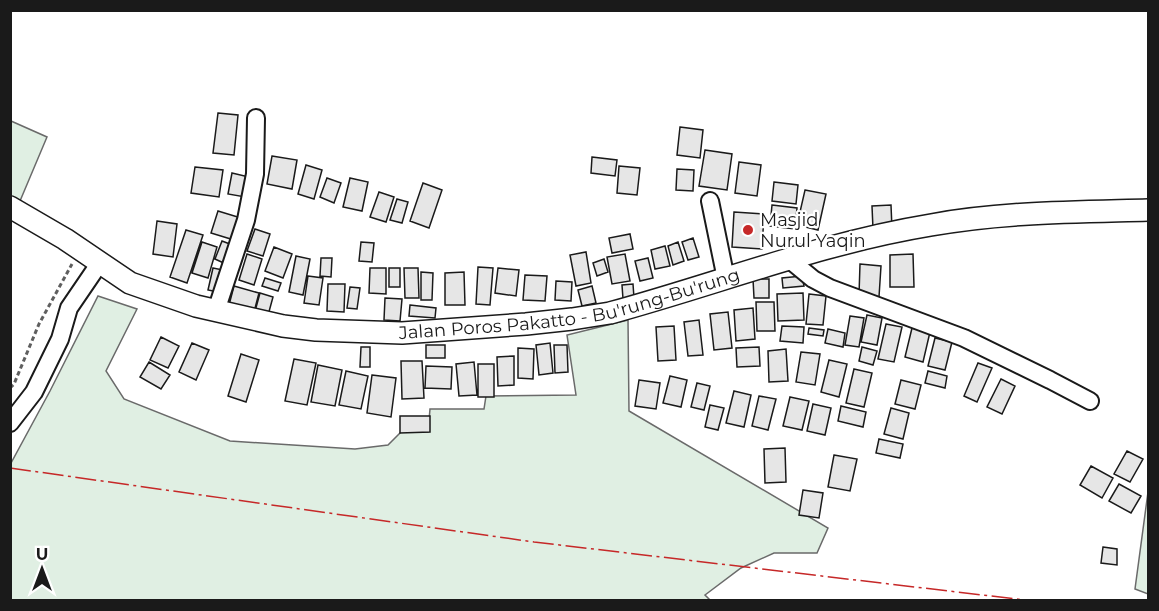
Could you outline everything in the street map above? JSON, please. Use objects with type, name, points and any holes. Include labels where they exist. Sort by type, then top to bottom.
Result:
[{"type":"main road","name":"Jalan Poros Pakatto - Bu'rung-Bu'rung","points":[[10,207],[130,283],[169,297],[216,311],[283,326],[316,330],[402,333],[572,320],[610,313],[889,233],[966,219],[1016,214],[1149,210]]},
{"type":"street","points":[[216,311],[246,220],[255,174],[256,118]]},
{"type":"street","points":[[710,201],[726,279]]},
{"type":"street","points":[[790,260],[813,279],[830,288],[964,338],[1090,401]]},
{"type":"street","points":[[10,423],[34,392],[60,339],[69,308],[99,264]]},
{"type":"path","points":[[10,388],[14,384],[39,324],[80,250]]},
{"type":"green space","points":[[11,121],[47,137],[20,201],[11,206]]},
{"type":"green space","points":[[98,296],[137,309],[106,371],[124,399],[230,441],[355,449],[388,445],[401,432],[428,432],[430,409],[484,409],[486,396],[576,395],[567,335],[628,320],[629,411],[828,528],[817,553],[774,553],[741,568],[705,595],[710,600],[11,600],[10,465]]},
{"type":"green space","points":[[1148,492],[1148,594],[1135,589]]},
{"type":"building","points":[[218,113],[238,115],[234,155],[213,153]]},
{"type":"building","points":[[680,127],[703,130],[700,158],[677,155]]},
{"type":"building","points":[[705,150],[732,154],[727,190],[699,186]]},
{"type":"building","points":[[272,156],[297,160],[292,189],[267,184]]},
{"type":"building","points":[[592,157],[617,160],[615,176],[591,173]]},
{"type":"building","points":[[739,162],[761,165],[757,196],[735,193]]},
{"type":"building","points":[[306,165],[322,170],[314,199],[298,194]]},
{"type":"building","points":[[619,166],[640,168],[637,195],[617,193]]},
{"type":"building","points":[[195,167],[223,170],[219,197],[191,193]]},
{"type":"building","points":[[677,169],[694,170],[693,191],[676,190]]},
{"type":"building","points":[[232,173],[249,177],[245,197],[228,194]]},
{"type":"building","points":[[327,178],[341,183],[334,203],[320,197]]},
{"type":"building","points":[[350,178],[368,182],[362,211],[343,207]]},
{"type":"building","points":[[774,182],[798,185],[796,204],[772,201]]},
{"type":"building","points":[[423,183],[442,190],[429,228],[410,221]]},
{"type":"building","points":[[805,190],[826,194],[818,230],[797,225]]},
{"type":"building","points":[[379,192],[394,197],[386,222],[370,217]]},
{"type":"building","points":[[397,199],[408,202],[402,223],[390,220]]},
{"type":"building","points":[[772,205],[797,208],[795,229],[770,226]]},
{"type":"building","points":[[891,205],[892,229],[873,229],[872,206]]},
{"type":"building","points":[[218,211],[241,218],[234,240],[211,233]]},
{"type":"building","name":"Masjid Nurul Yaqin","points":[[734,212],[764,214],[762,249],[732,247]]},
{"type":"building","points":[[157,221],[177,224],[173,257],[153,254]]},
{"type":"building","points":[[255,229],[270,234],[263,256],[247,251]]},
{"type":"building","points":[[186,230],[203,235],[187,283],[170,277]]},
{"type":"building","points":[[630,234],[633,249],[612,253],[609,238]]},
{"type":"building","points":[[693,238],[699,257],[688,260],[682,242]]},
{"type":"building","points":[[222,241],[235,246],[228,265],[215,259]]},
{"type":"building","points":[[202,242],[217,247],[208,278],[192,273]]},
{"type":"building","points":[[361,242],[374,243],[372,262],[359,261]]},
{"type":"building","points":[[678,242],[684,261],[673,265],[668,246]]},
{"type":"building","points":[[665,246],[670,266],[655,269],[651,250]]},
{"type":"building","points":[[274,247],[292,254],[283,278],[265,271]]},
{"type":"building","points":[[586,252],[591,283],[576,286],[570,255]]},
{"type":"building","points":[[247,254],[262,259],[254,285],[239,280]]},
{"type":"building","points":[[625,254],[630,281],[612,284],[607,257]]},
{"type":"building","points":[[913,254],[914,287],[890,287],[890,255]]},
{"type":"building","points":[[296,256],[310,259],[303,295],[289,292]]},
{"type":"building","points":[[321,258],[332,258],[331,277],[320,276]]},
{"type":"building","points":[[648,258],[653,278],[640,281],[635,261]]},
{"type":"building","points":[[604,259],[608,272],[597,276],[593,263]]},
{"type":"building","points":[[860,264],[881,266],[879,297],[859,295]]},
{"type":"building","points":[[478,267],[493,268],[490,305],[476,304]]},
{"type":"building","points":[[213,268],[223,270],[218,292],[208,290]]},
{"type":"building","points":[[370,268],[386,268],[386,294],[369,293]]},
{"type":"building","points":[[389,268],[400,268],[400,287],[389,287]]},
{"type":"building","points":[[404,268],[418,268],[419,298],[405,298]]},
{"type":"building","points":[[498,268],[519,270],[516,296],[495,293]]},
{"type":"building","points":[[421,272],[433,273],[432,300],[421,300]]},
{"type":"building","points":[[464,272],[465,305],[445,305],[445,273]]},
{"type":"building","points":[[525,275],[547,276],[545,301],[523,300]]},
{"type":"building","points":[[308,276],[323,278],[319,305],[304,303]]},
{"type":"building","points":[[802,276],[804,286],[783,288],[782,278]]},
{"type":"building","points":[[265,278],[281,283],[278,291],[262,286]]},
{"type":"building","points":[[753,279],[769,279],[769,298],[754,298]]},
{"type":"building","points":[[556,281],[572,282],[571,301],[555,300]]},
{"type":"building","points":[[328,284],[345,284],[344,312],[327,311]]},
{"type":"building","points":[[633,284],[634,298],[623,299],[622,285]]},
{"type":"building","points":[[234,286],[259,293],[254,312],[229,305]]},
{"type":"building","points":[[592,286],[596,303],[582,306],[578,290]]},
{"type":"building","points":[[350,287],[360,288],[357,309],[347,308]]},
{"type":"building","points":[[260,293],[273,297],[267,319],[254,315]]},
{"type":"building","points":[[803,293],[804,320],[778,321],[777,294]]},
{"type":"building","points":[[809,294],[826,296],[823,325],[806,324]]},
{"type":"building","points":[[385,298],[402,299],[400,321],[384,320]]},
{"type":"building","points":[[756,302],[774,302],[775,331],[757,331]]},
{"type":"building","points":[[410,305],[436,308],[435,318],[409,316]]},
{"type":"building","points":[[753,308],[755,339],[736,341],[734,310]]},
{"type":"building","points":[[728,312],[732,348],[714,350],[710,314]]},
{"type":"building","points":[[867,315],[882,318],[877,345],[861,342]]},
{"type":"building","points":[[850,316],[864,318],[859,347],[845,345]]},
{"type":"building","points":[[699,320],[703,355],[688,356],[684,322]]},
{"type":"building","points":[[886,324],[902,327],[894,362],[878,359]]},
{"type":"building","points":[[674,326],[676,360],[658,361],[656,327]]},
{"type":"building","points":[[782,326],[804,327],[803,343],[780,341]]},
{"type":"building","points":[[809,328],[824,330],[823,336],[808,334]]},
{"type":"building","points":[[912,328],[930,332],[923,362],[905,357]]},
{"type":"building","points":[[828,329],[845,333],[843,347],[825,343]]},
{"type":"building","points":[[161,337],[179,346],[168,368],[150,360]]},
{"type":"building","points":[[935,338],[952,342],[945,370],[928,366]]},
{"type":"building","points":[[192,343],[209,350],[196,380],[179,372]]},
{"type":"building","points":[[550,343],[553,373],[539,375],[536,345]]},
{"type":"building","points":[[426,345],[445,345],[445,358],[426,358]]},
{"type":"building","points":[[554,345],[567,345],[568,372],[555,373]]},
{"type":"building","points":[[361,347],[370,347],[370,367],[360,367]]},
{"type":"building","points":[[759,347],[760,366],[737,367],[736,348]]},
{"type":"building","points":[[862,347],[877,351],[873,365],[859,361]]},
{"type":"building","points":[[518,348],[534,349],[533,379],[518,378]]},
{"type":"building","points":[[786,349],[788,381],[769,382],[768,351]]},
{"type":"building","points":[[801,352],[820,354],[815,385],[796,382]]},
{"type":"building","points":[[241,354],[259,360],[246,402],[228,396]]},
{"type":"building","points":[[514,356],[514,385],[498,386],[497,357]]},
{"type":"building","points":[[294,359],[316,363],[307,405],[285,401]]},
{"type":"building","points":[[829,360],[847,364],[839,397],[821,392]]},
{"type":"building","points":[[401,361],[422,361],[424,398],[402,399]]},
{"type":"building","points":[[149,362],[170,375],[161,389],[140,377]]},
{"type":"building","points":[[474,362],[477,395],[459,396],[456,364]]},
{"type":"building","points":[[978,363],[992,368],[977,402],[964,396]]},
{"type":"building","points":[[478,364],[494,364],[494,397],[478,397]]},
{"type":"building","points":[[318,365],[342,370],[335,406],[311,402]]},
{"type":"building","points":[[426,366],[452,367],[451,389],[425,388]]},
{"type":"building","points":[[854,369],[872,373],[864,407],[846,403]]},
{"type":"building","points":[[346,371],[368,376],[361,409],[339,405]]},
{"type":"building","points":[[928,371],[947,376],[945,388],[925,383]]},
{"type":"building","points":[[372,375],[396,378],[391,417],[367,413]]},
{"type":"building","points":[[670,376],[687,380],[681,407],[663,403]]},
{"type":"building","points":[[1001,379],[1015,386],[1002,414],[987,407]]},
{"type":"building","points":[[639,380],[660,383],[656,409],[635,406]]},
{"type":"building","points":[[901,380],[921,385],[915,409],[895,404]]},
{"type":"building","points":[[697,383],[710,386],[704,410],[691,407]]},
{"type":"building","points":[[734,391],[751,395],[744,427],[726,423]]},
{"type":"building","points":[[759,396],[776,399],[768,430],[752,426]]},
{"type":"building","points":[[790,397],[809,401],[802,430],[783,426]]},
{"type":"building","points":[[813,404],[831,408],[825,435],[807,431]]},
{"type":"building","points":[[710,405],[724,408],[718,430],[705,427]]},
{"type":"building","points":[[841,406],[866,412],[863,427],[838,421]]},
{"type":"building","points":[[891,408],[909,413],[903,439],[884,434]]},
{"type":"building","points":[[400,416],[430,416],[430,432],[400,433]]},
{"type":"building","points":[[879,439],[903,444],[900,458],[876,453]]},
{"type":"building","points":[[785,448],[786,482],[765,483],[764,449]]},
{"type":"building","points":[[1127,451],[1143,459],[1130,482],[1114,474]]},
{"type":"building","points":[[834,455],[857,459],[850,491],[828,487]]},
{"type":"building","points":[[1091,466],[1113,478],[1102,498],[1080,485]]},
{"type":"building","points":[[1119,484],[1141,496],[1131,513],[1109,501]]},
{"type":"building","points":[[803,490],[823,493],[819,518],[799,515]]},
{"type":"building","points":[[1103,547],[1117,549],[1117,565],[1101,563]]},
{"type":"power","points":[[10,468],[534,542],[1025,600]]},
{"type":"place","name":"Masjid Nurul Yaqin","points":[[748,230]]}]
